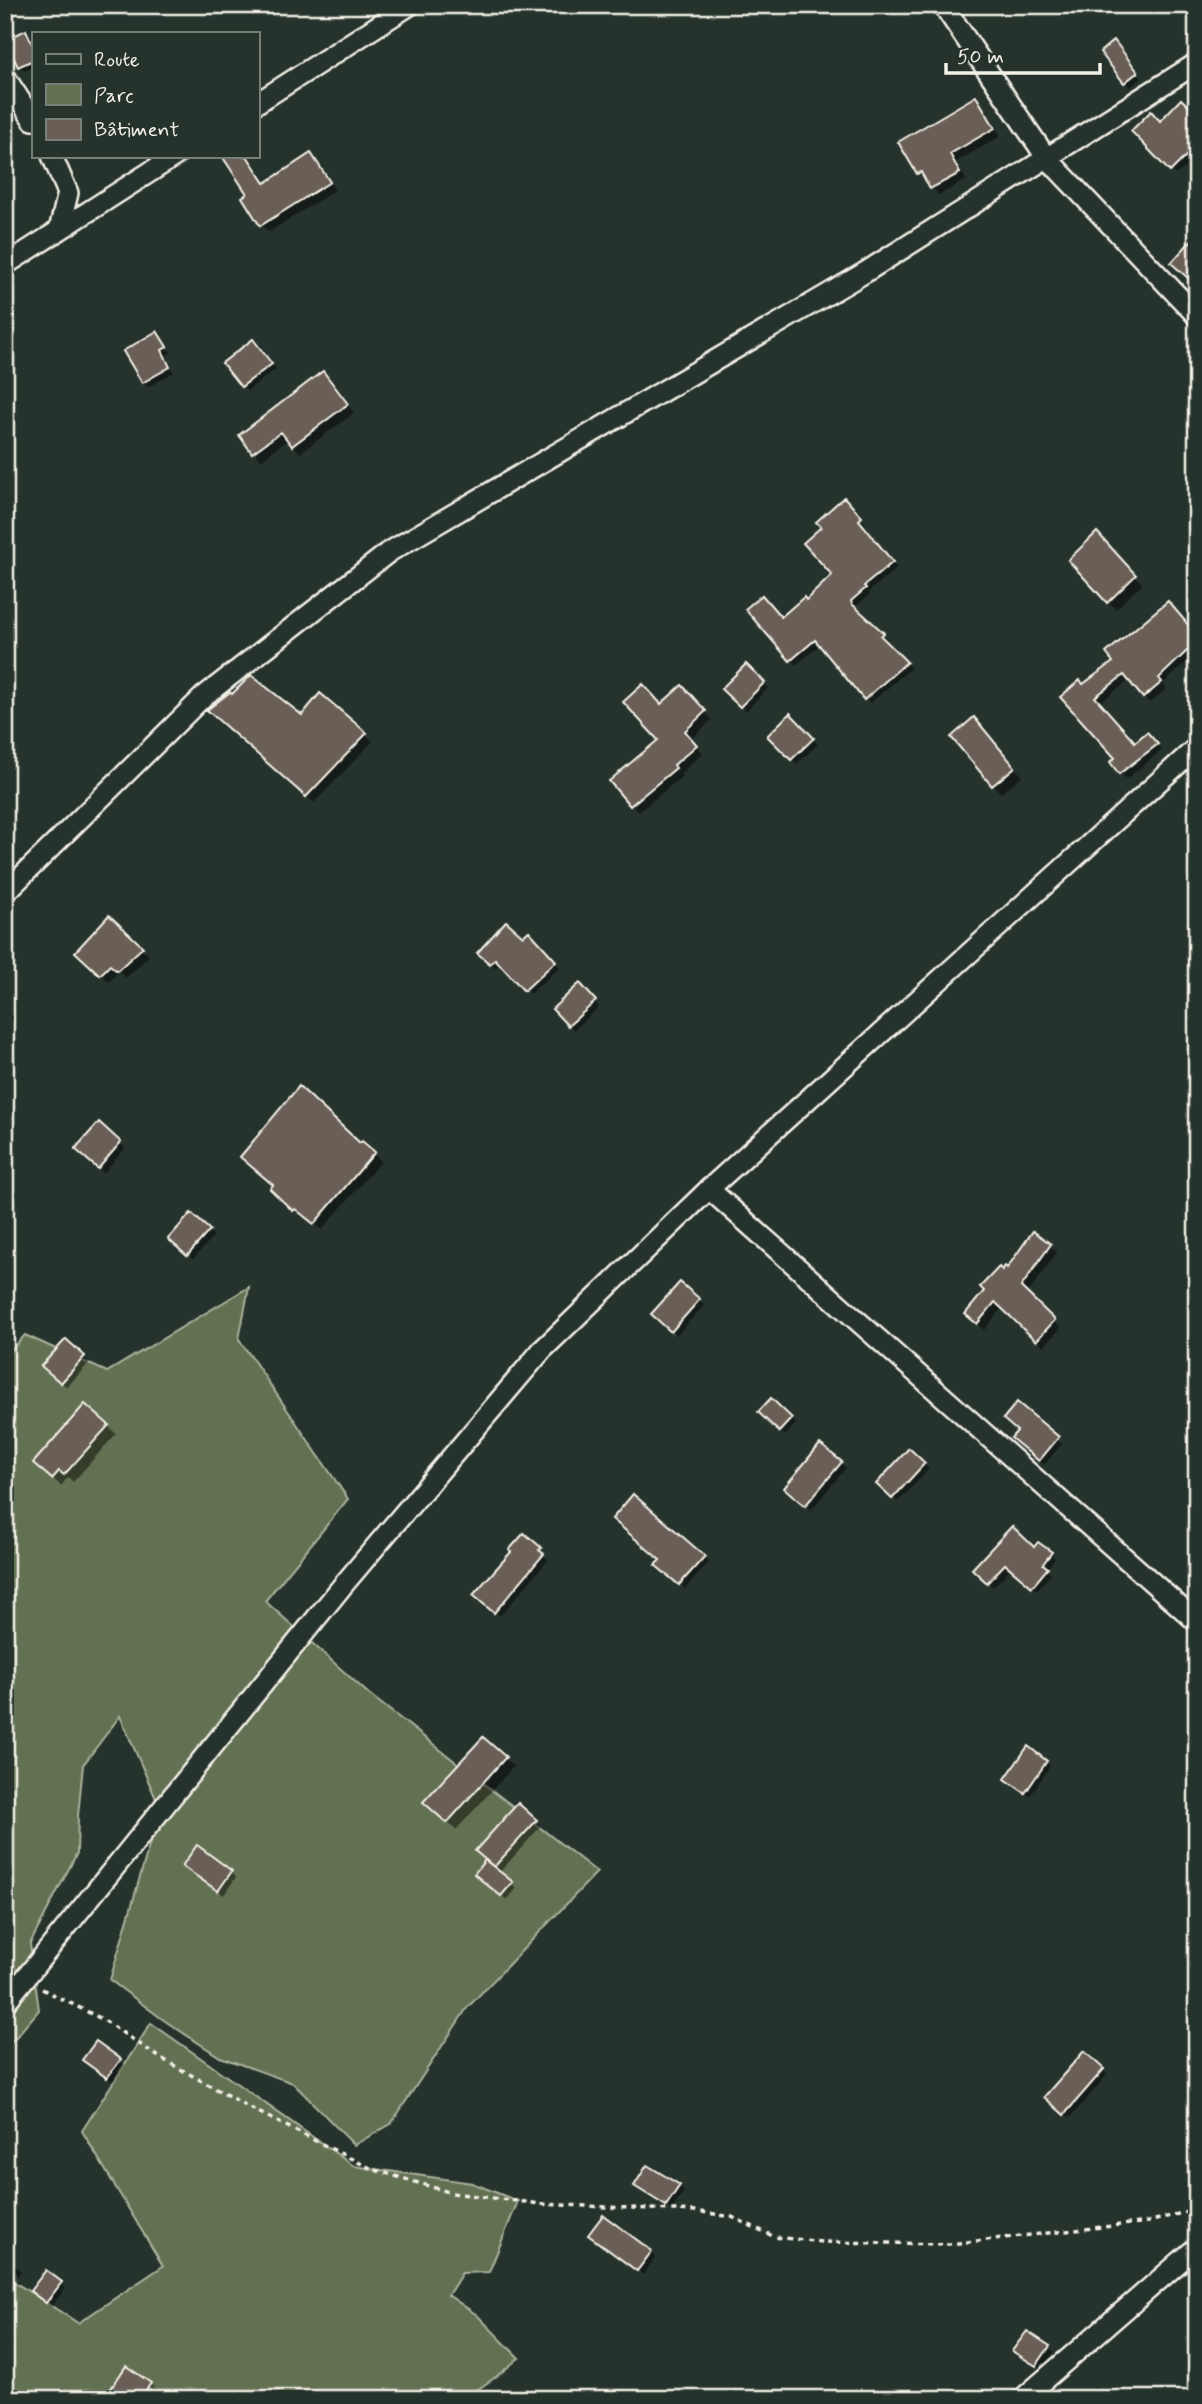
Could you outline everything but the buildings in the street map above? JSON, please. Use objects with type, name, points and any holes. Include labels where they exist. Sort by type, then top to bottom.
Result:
[{"type":"street","points":[[259,102],[410,5]]},
{"type":"street","points":[[943,5],[1046,157],[1197,316]]},
{"type":"street","points":[[5,893],[203,697],[389,552],[864,273],[1197,63]]},
{"type":"street","points":[[5,76],[32,118]]},
{"type":"street","points":[[53,158],[68,193],[60,230]]},
{"type":"street","points":[[5,265],[173,158]]},
{"type":"street","points":[[5,2003],[344,1584],[542,1350],[709,1189],[1197,747]]},
{"type":"street","points":[[709,1189],[1197,1622]]},
{"type":"street","points":[[1022,2399],[1197,2247]]},
{"type":"path","points":[[24,1980],[102,2019],[159,2057],[250,2108],[372,2169],[452,2193],[541,2204],[696,2211],[732,2217],[775,2237],[822,2242],[936,2244],[1147,2222],[1197,2209]]},
{"type":"green space","points":[[249,1287],[239,1339],[348,1499],[265,1601],[370,1695],[597,1872],[467,2008],[391,2124],[354,2145],[293,2083],[220,2057],[110,1980],[160,1808],[120,1716],[83,1765],[77,1853],[30,1944],[39,2010],[5,2050],[5,1357],[25,1335],[107,1372]]},
{"type":"green space","points":[[151,2023],[354,2166],[472,2183],[518,2201],[489,2272],[462,2273],[448,2295],[477,2315],[519,2358],[464,2399],[5,2399],[5,2276],[78,2323],[163,2266],[82,2131]]}]
